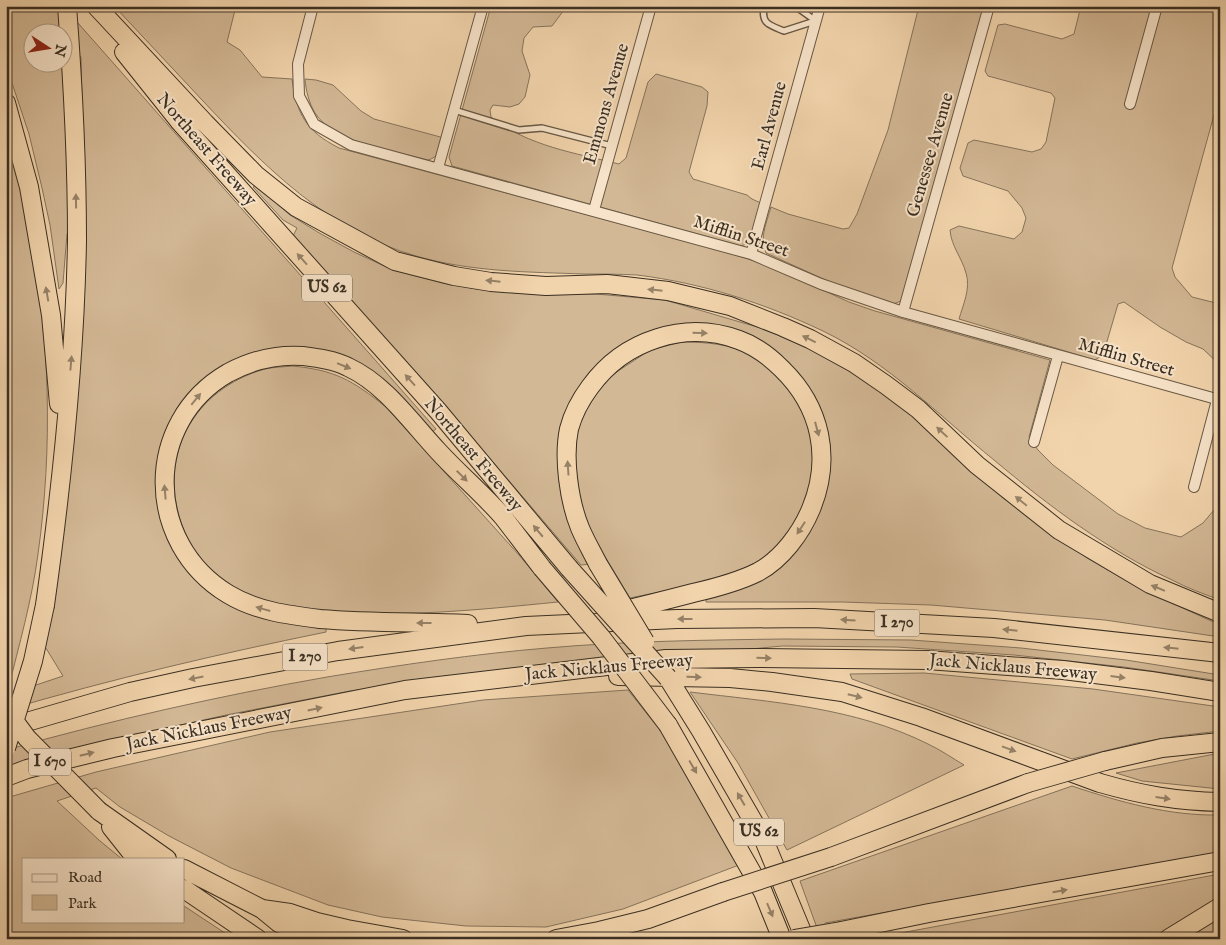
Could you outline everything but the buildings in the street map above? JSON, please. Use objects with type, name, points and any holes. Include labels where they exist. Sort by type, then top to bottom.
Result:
[{"type":"highway","points":[[6,748],[33,661],[44,605],[59,507],[72,348],[77,240],[75,154],[67,6]]},
{"type":"highway","name":"Northeast Freeway","points":[[88,6],[179,121],[438,411],[569,568],[668,678],[764,840],[805,939]]},
{"type":"highway","points":[[96,6],[204,123],[256,175],[296,207],[395,261],[454,276],[491,282],[546,286],[607,284],[668,291],[730,306],[810,338],[854,363],[918,409],[977,465],[1059,530],[1150,584],[1220,613]]},
{"type":"highway","points":[[6,103],[29,187],[51,315],[63,447]]},
{"type":"highway","points":[[572,623],[726,585],[759,571],[781,554],[797,534],[807,518],[814,501],[822,466],[818,430],[812,412],[796,383],[775,362],[758,349],[740,340],[719,334],[701,332],[668,335],[643,342],[621,355],[599,375],[581,400],[569,429],[567,461],[570,491],[579,527],[598,564],[668,678]]},
{"type":"highway","points":[[526,626],[425,622],[387,624],[279,613],[262,609],[237,599],[214,585],[201,573],[181,545],[174,529],[165,496],[166,458],[183,417],[198,396],[218,379],[241,366],[266,358],[295,356],[322,358],[348,367],[373,383],[502,516],[542,568],[601,637],[668,725],[763,892],[782,939]]},
{"type":"highway","name":"Jack Nicklaus Freeway","points":[[6,728],[130,692],[193,678],[338,651],[526,626],[572,623],[677,619],[814,618],[994,628],[1220,653]]},
{"type":"highway","name":"Jack Nicklaus Freeway","points":[[6,777],[27,769],[113,748],[405,690],[666,659],[927,660],[1063,670],[1220,692]]},
{"type":"highway","points":[[576,671],[614,676],[730,678],[842,692],[898,709],[1125,790],[1185,801],[1220,802]]},
{"type":"highway","name":"I 670","points":[[6,710],[27,738],[99,810]]},
{"type":"highway","points":[[556,939],[648,919],[723,892],[831,857],[1028,784],[1105,761],[1162,748],[1220,742]]},
{"type":"highway","points":[[99,810],[130,851],[140,858]]},
{"type":"highway","points":[[99,810],[167,858]]},
{"type":"highway","points":[[794,939],[1220,861]]},
{"type":"highway","points":[[185,870],[262,909],[279,923],[323,939]]},
{"type":"highway","points":[[185,890],[258,939]]},
{"type":"highway","points":[[1168,939],[1220,907]]},
{"type":"highway","points":[[262,909],[290,913],[347,929],[403,939]]},
{"type":"street","name":"Mifflin Street","points":[[313,6],[298,64],[299,96],[314,124],[351,145],[751,254],[821,284],[903,312],[1219,400]]},
{"type":"street","points":[[438,168],[483,6]]},
{"type":"street","name":"Emmons Avenue","points":[[594,210],[651,6]]},
{"type":"street","name":"Earl Avenue","points":[[751,254],[820,6]]},
{"type":"street","name":"Genessee Avenue","points":[[903,312],[989,6]]},
{"type":"street","points":[[1130,104],[1157,6]]},
{"type":"street","points":[[1034,442],[1058,356]]},
{"type":"street","points":[[1194,487],[1219,400]]},
{"type":"lane","points":[[764,6],[762,15],[767,24],[784,31],[816,21]]},
{"type":"lane","points":[[795,6],[816,21]]},
{"type":"lane","points":[[454,109],[519,130],[542,128],[612,146]]},
{"type":"green space","points":[[6,6],[63,6],[436,429],[432,432],[320,353],[209,379],[157,477],[159,507],[167,536],[185,567],[201,584],[219,598],[326,626],[326,632],[165,668],[6,710],[6,695],[63,676],[44,645],[85,236],[81,57],[72,50],[72,22],[22,22],[22,72],[64,72],[65,80],[70,229],[67,234],[63,283],[59,289],[50,225],[42,188],[29,134],[6,65]]},
{"type":"green space","points":[[114,6],[236,6],[227,42],[240,50],[262,77],[292,79],[297,103],[305,121],[318,135],[339,148],[722,251],[768,265],[849,302],[875,311],[1050,360],[1029,437],[1038,450],[1053,465],[1118,514],[1145,528],[1181,537],[1203,523],[1220,503],[1220,600],[1184,586],[1148,568],[1079,526],[1036,494],[870,358],[823,331],[801,321],[755,303],[685,283],[637,275],[521,272],[458,265],[416,256],[384,245],[354,230],[299,194],[274,172],[226,125]]},
{"type":"green space","points":[[491,6],[567,6],[552,26],[533,27],[524,38],[522,51],[530,75],[525,97],[519,104],[510,107],[493,105],[490,110],[491,117],[505,127],[536,142],[619,164],[626,158],[648,82],[656,74],[702,87],[708,92],[707,106],[689,172],[693,179],[747,195],[763,204],[749,243],[741,246],[452,166],[449,157]]},
{"type":"green space","points":[[919,6],[985,6],[901,301],[893,304],[850,291],[766,253],[763,236],[771,207],[788,214],[843,229],[849,228],[857,214],[888,130]]},
{"type":"green space","points":[[1081,6],[1153,6],[1126,104],[1133,109],[1161,6],[1220,6],[1220,93],[1172,268],[1175,277],[1192,297],[1220,304],[1220,365],[1203,349],[1186,342],[1160,327],[1124,302],[1118,304],[1103,355],[1095,360],[959,319],[968,285],[964,268],[952,241],[950,230],[959,226],[1014,239],[1022,232],[1026,218],[1022,208],[1008,191],[963,176],[960,168],[968,143],[974,140],[1032,152],[1041,149],[1046,142],[1055,98],[1051,93],[988,76],[985,71],[998,25],[1005,24],[1062,39],[1074,34]]},
{"type":"green space","points":[[305,79],[333,85],[361,111],[374,119],[444,138],[439,152],[435,157],[428,160],[366,144],[336,132],[315,113],[308,97]]},
{"type":"green space","points":[[6,131],[30,230],[37,270],[42,311],[47,392],[46,473],[43,514],[32,588],[8,690],[6,688]]},
{"type":"green space","points":[[256,185],[290,215],[354,252],[393,270],[443,283],[477,289],[517,293],[596,294],[665,300],[764,329],[809,348],[866,381],[899,404],[1003,498],[1087,558],[1139,588],[1220,625],[1220,637],[1105,620],[931,605],[843,602],[706,602],[706,598],[810,528],[821,418],[747,337],[641,338],[563,431],[592,564],[581,565],[451,413],[293,236],[297,228],[283,220],[253,187]]},
{"type":"green space","points":[[682,342],[718,344],[744,351],[760,360],[781,379],[797,400],[808,424],[813,449],[812,479],[795,524],[783,541],[763,558],[728,575],[688,586],[630,598],[589,530],[575,483],[575,436],[585,411],[612,375],[650,350]]},
{"type":"green space","points":[[292,366],[320,370],[342,378],[353,383],[386,407],[519,555],[558,602],[435,612],[343,612],[259,601],[232,588],[213,574],[192,547],[182,525],[175,499],[174,474],[179,450],[188,428],[201,409],[219,392],[240,379],[265,369]]},
{"type":"green space","points":[[785,639],[911,640],[1021,648],[1126,660],[1220,675],[1220,681],[1124,667],[1014,655],[897,647],[782,646],[438,679],[350,691],[226,715],[113,740],[6,770],[6,750],[166,709],[327,677],[437,660],[547,648],[637,642]]},
{"type":"green space","points":[[924,673],[1093,689],[1220,707],[1220,731],[1137,743],[1072,759],[852,679],[850,674]]},
{"type":"green space","points":[[628,690],[663,734],[739,865],[623,909],[546,927],[466,926],[382,917],[328,905],[231,868],[169,836],[120,807],[96,788],[57,801],[121,858],[22,858],[22,922],[185,922],[185,907],[234,939],[6,939],[6,798],[96,772],[270,732],[483,700]]},
{"type":"green space","points":[[690,692],[781,703],[842,714],[900,732],[942,751],[964,765],[787,850],[738,763]]},
{"type":"green space","points":[[1220,753],[1220,789],[1142,781],[1116,773]]},
{"type":"green space","points":[[1072,786],[1145,807],[1182,813],[1220,815],[1220,853],[825,923],[832,939],[821,939],[800,881]]},
{"type":"green space","points":[[1220,874],[1220,900],[1158,939],[868,939]]},
{"type":"green space","points":[[1220,918],[1220,939],[1185,939],[1199,929]]}]
